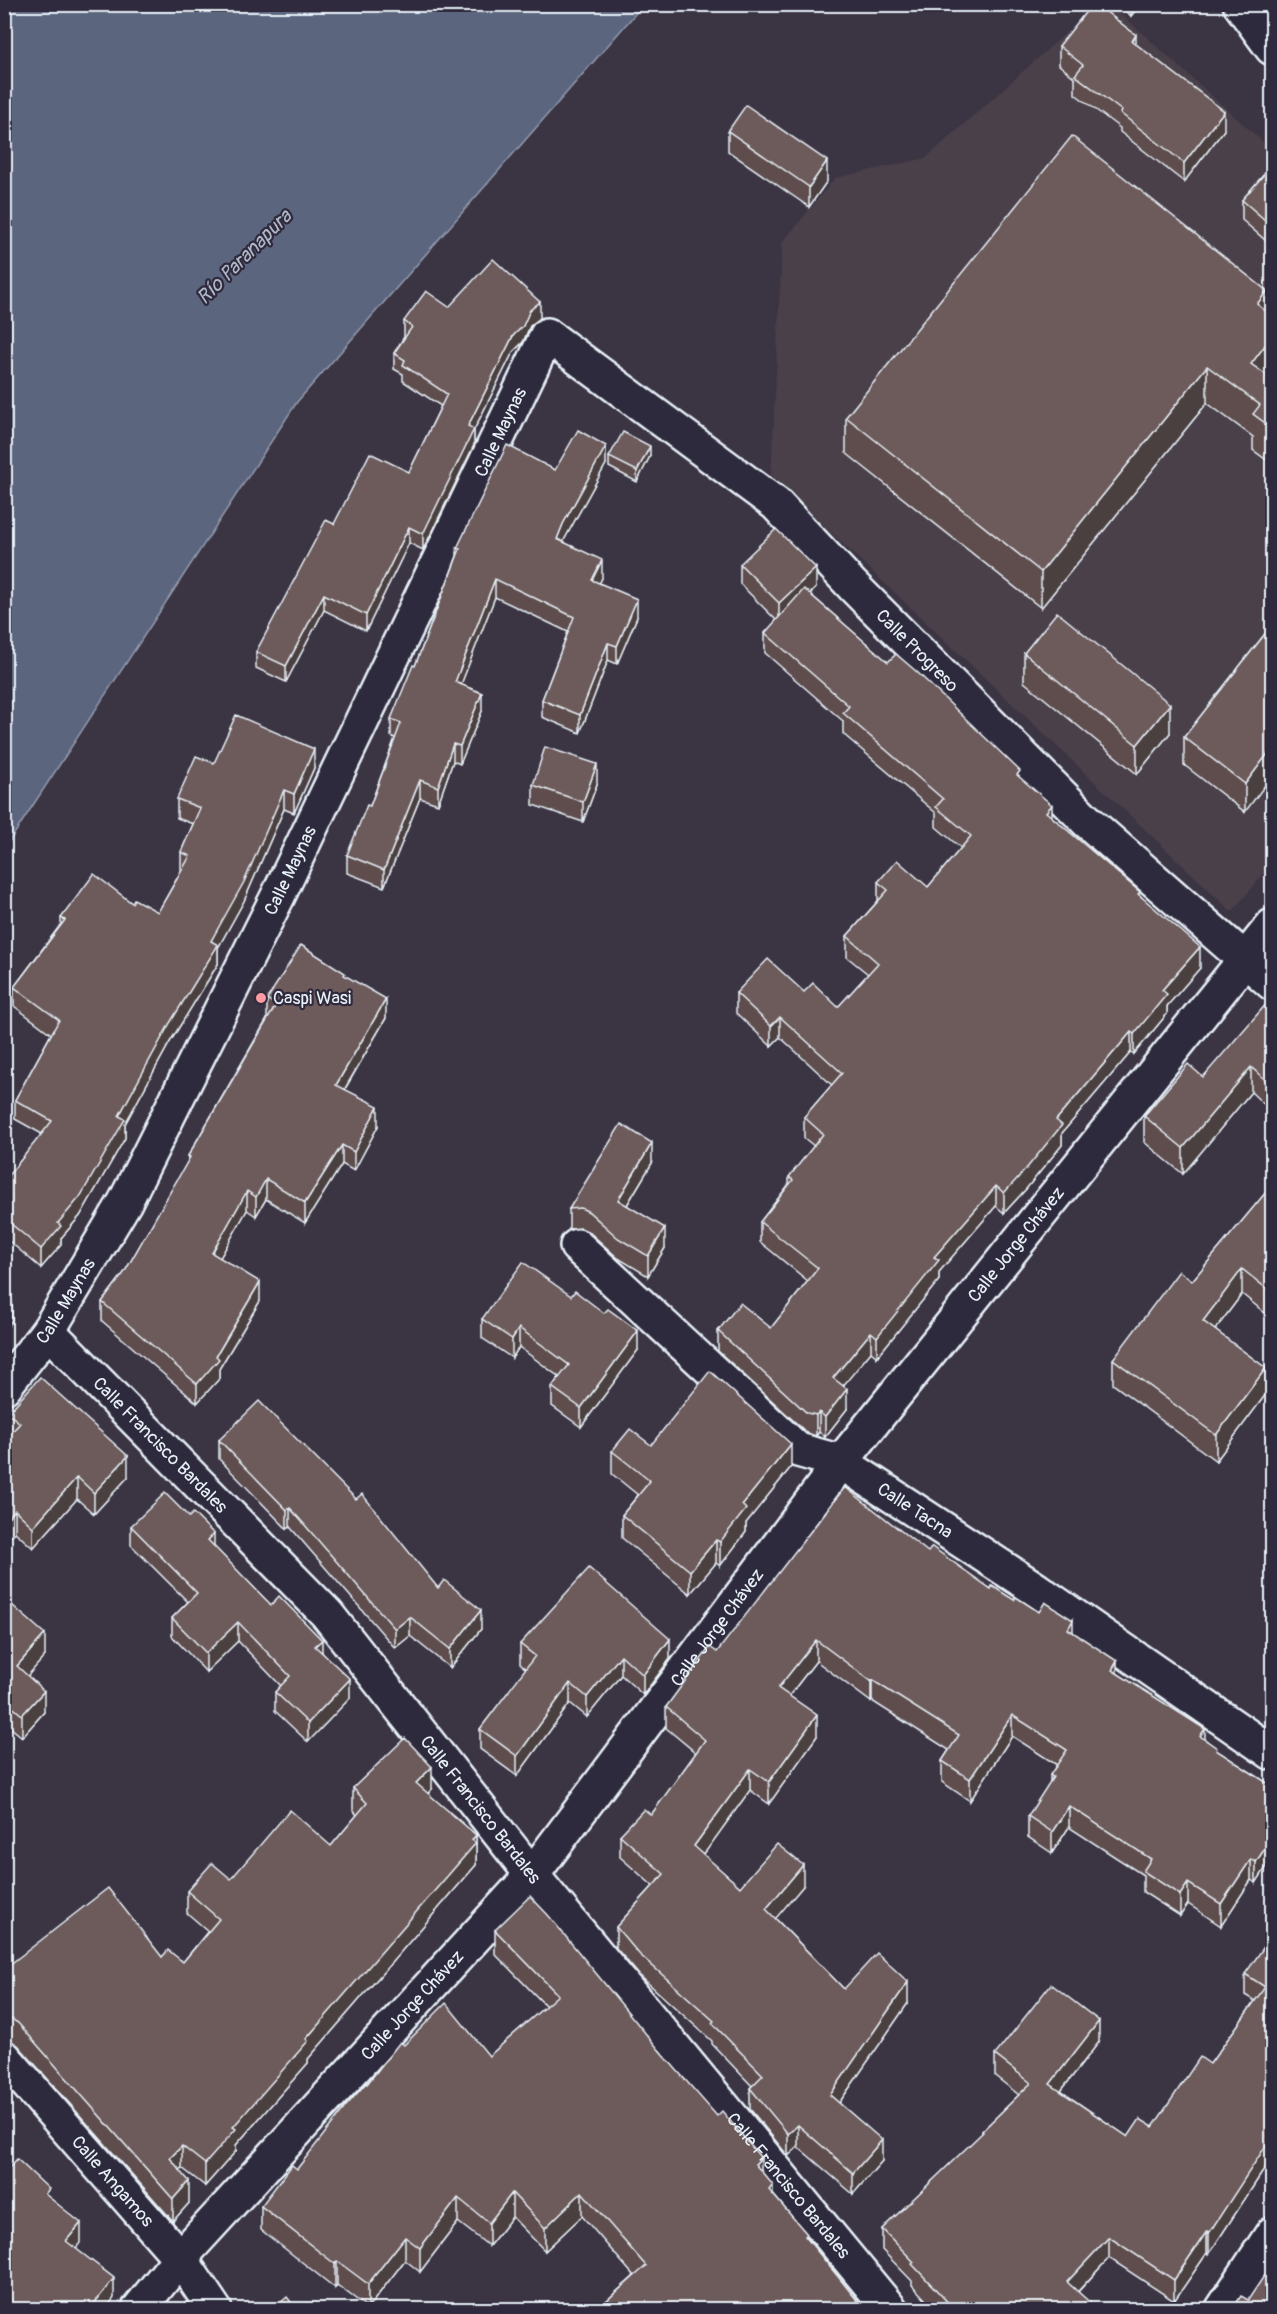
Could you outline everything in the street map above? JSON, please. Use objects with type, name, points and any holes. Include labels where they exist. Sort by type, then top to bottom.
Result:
[{"type":"street","points":[[1240,4],[1272,48]]},
{"type":"street","name":"Calle Progreso","points":[[547,335],[776,504],[853,586],[1087,821],[1272,983]]},
{"type":"street","name":"Calle Maynas","points":[[4,1388],[48,1331],[125,1202],[279,894],[547,335]]},
{"type":"street","name":"Calle Jorge Chávez","points":[[138,2310],[180,2258],[532,1875],[841,1461],[1272,926]]},
{"type":"street","name":"Calle Tacna","points":[[578,1246],[798,1449],[841,1461],[1037,1590],[1272,1753]]},
{"type":"street","name":"Calle Francisco Bardales","points":[[48,1331],[327,1614],[532,1875],[891,2310]]},
{"type":"street","name":"Calle Angamos","points":[[4,2057],[180,2258],[215,2310]]},
{"type":"street","points":[[1222,2310],[1272,2234]]},
{"type":"shaded area","points":[[1097,5],[1111,5],[1272,150],[1272,864],[1232,912],[771,476],[782,243],[835,178],[926,158]]},
{"type":"water","name":"Río Paranapura","points":[[5,4],[643,5],[297,402],[5,848]]},
{"type":"building","points":[[1092,4],[1096,4],[1136,35],[1132,41],[1224,111],[1184,163],[1075,75],[1083,65],[1059,46]]},
{"type":"building","points":[[746,105],[827,161],[809,187],[728,131]]},
{"type":"building","points":[[1072,136],[1267,291],[1257,304],[1272,316],[1272,336],[1251,364],[1272,379],[1272,428],[1253,414],[1260,405],[1207,366],[1041,572],[846,417]]},
{"type":"building","points":[[1272,165],[1272,226],[1242,200]]},
{"type":"building","points":[[493,259],[540,302],[530,310],[523,326],[513,336],[468,426],[474,429],[423,534],[409,527],[366,615],[324,594],[286,666],[256,652],[326,520],[334,524],[370,453],[409,472],[447,394],[403,365],[405,360],[394,353],[412,327],[404,321],[426,291],[449,307]]},
{"type":"building","points":[[578,430],[606,446],[557,539],[602,560],[592,580],[637,599],[617,646],[608,643],[580,715],[542,700],[574,617],[495,579],[455,682],[482,693],[460,746],[453,744],[438,787],[420,780],[384,870],[347,855],[367,805],[370,806],[401,723],[391,719],[413,665],[415,666],[460,549],[457,548],[507,445],[555,470]]},
{"type":"building","points":[[623,432],[650,446],[637,471],[609,457]]},
{"type":"building","points":[[776,529],[816,568],[779,603],[740,564]]},
{"type":"building","points":[[804,589],[888,662],[896,654],[917,672],[1020,771],[1017,775],[1052,805],[1046,812],[1140,892],[1138,894],[1200,947],[1162,990],[1167,994],[1134,1034],[1131,1032],[1056,1120],[1062,1125],[1026,1169],[1004,1193],[996,1186],[934,1257],[939,1260],[877,1337],[871,1332],[833,1378],[847,1389],[825,1417],[819,1412],[816,1415],[807,1413],[718,1331],[740,1303],[771,1328],[818,1268],[760,1222],[793,1180],[789,1177],[823,1134],[804,1117],[842,1073],[780,1017],[771,1026],[736,993],[768,959],[804,992],[813,983],[838,1007],[878,963],[847,936],[888,890],[878,882],[897,860],[928,887],[971,836],[936,807],[943,799],[843,713],[849,706],[765,633]]},
{"type":"building","points":[[1057,612],[1170,704],[1137,745],[1024,653]]},
{"type":"building","points":[[1272,625],[1272,748],[1245,784],[1184,737]]},
{"type":"building","points":[[236,715],[314,749],[294,794],[284,790],[244,882],[211,941],[218,945],[170,1023],[119,1116],[125,1119],[80,1197],[58,1223],[61,1226],[41,1249],[4,1218],[4,1181],[52,1121],[15,1100],[59,1020],[14,987],[65,920],[61,918],[94,874],[132,903],[134,899],[158,912],[190,856],[181,852],[200,808],[177,799],[196,756],[214,763]]},
{"type":"building","points":[[545,747],[597,764],[583,802],[533,785]]},
{"type":"building","points":[[301,945],[345,973],[344,975],[386,999],[336,1085],[378,1106],[354,1152],[342,1145],[305,1203],[266,1179],[256,1197],[247,1191],[212,1253],[260,1282],[216,1356],[219,1359],[197,1384],[102,1302],[124,1273],[190,1157],[188,1156],[276,1005],[267,999]]},
{"type":"building","points":[[1268,1002],[1272,1007],[1272,1086],[1251,1067],[1183,1148],[1144,1116],[1188,1064],[1203,1077]]},
{"type":"building","points":[[621,1124],[652,1143],[618,1200],[665,1228],[648,1256],[618,1238],[589,1212],[581,1208],[569,1209]]},
{"type":"building","points":[[1272,1185],[1271,1292],[1242,1269],[1203,1321],[1266,1368],[1216,1435],[1113,1359],[1179,1271],[1192,1281]]},
{"type":"building","points":[[523,1262],[571,1296],[575,1291],[604,1313],[608,1309],[638,1331],[581,1408],[552,1387],[569,1365],[519,1328],[512,1339],[482,1319]]},
{"type":"building","points":[[4,1297],[12,1303],[4,1314]]},
{"type":"building","points":[[710,1371],[791,1444],[742,1505],[746,1509],[720,1542],[716,1540],[690,1571],[622,1515],[650,1481],[612,1451],[630,1429],[651,1445]]},
{"type":"building","points":[[40,1377],[128,1456],[94,1493],[77,1477],[33,1527],[15,1510],[4,1521],[4,1441],[20,1423],[8,1413]]},
{"type":"building","points":[[259,1401],[356,1499],[362,1494],[438,1588],[444,1580],[481,1610],[450,1649],[410,1617],[395,1629],[290,1508],[287,1510],[219,1440]]},
{"type":"building","points":[[845,1487],[928,1552],[932,1547],[991,1589],[992,1586],[1014,1600],[1016,1597],[1039,1612],[1045,1602],[1073,1620],[1068,1629],[1117,1661],[1112,1670],[1205,1729],[1200,1736],[1217,1748],[1216,1750],[1272,1786],[1272,1840],[1256,1862],[1251,1859],[1221,1904],[1188,1883],[1180,1895],[1143,1871],[1151,1859],[1069,1806],[1052,1832],[1028,1816],[1053,1777],[1050,1775],[1067,1750],[1012,1715],[970,1779],[942,1761],[959,1735],[871,1681],[816,1640],[778,1688],[817,1715],[769,1782],[750,1769],[694,1846],[740,1887],[777,1844],[803,1865],[766,1909],[844,1989],[877,1953],[908,1982],[830,2095],[882,2140],[853,2173],[798,2125],[788,2134],[750,2088],[763,2075],[712,2023],[714,2021],[639,1954],[616,1927],[664,1874],[620,1835],[644,1809],[651,1815],[705,1740],[666,1707],[710,1647],[717,1652]]},
{"type":"building","points":[[165,1493],[189,1517],[193,1513],[214,1534],[208,1540],[271,1605],[279,1596],[322,1640],[315,1646],[350,1679],[308,1723],[275,1692],[290,1676],[238,1622],[206,1653],[172,1618],[197,1593],[131,1526]]},
{"type":"building","points":[[589,1568],[670,1639],[643,1675],[621,1655],[587,1697],[570,1683],[517,1756],[480,1729],[535,1656],[520,1644]]},
{"type":"building","points":[[4,1598],[45,1634],[17,1666],[44,1691],[22,1715],[4,1700]]},
{"type":"building","points":[[405,1738],[432,1767],[416,1783],[476,1835],[472,1840],[476,1843],[306,2039],[308,2041],[233,2127],[236,2129],[205,2164],[182,2146],[170,2158],[189,2181],[173,2199],[18,2023],[4,2013],[4,1969],[108,1888],[162,1957],[168,1950],[183,1962],[219,1919],[187,1891],[212,1863],[231,1879],[290,1810],[331,1846],[367,1803],[353,1788]]},
{"type":"building","points":[[530,1896],[717,2116],[722,2111],[761,2158],[755,2164],[773,2185],[769,2190],[807,2234],[805,2236],[865,2310],[726,2310],[723,2306],[721,2308],[718,2305],[712,2310],[596,2310],[646,2266],[582,2192],[545,2228],[512,2193],[489,2223],[458,2198],[420,2248],[405,2237],[368,2284],[337,2261],[335,2264],[261,2206],[292,2165],[297,2169],[400,2042],[404,2045],[446,2003],[489,2056],[558,1995],[495,1930]]},
{"type":"building","points":[[1268,1941],[1272,1944],[1272,2130],[1268,2136],[1271,2138],[1209,2233],[1207,2231],[1174,2280],[1109,2237],[1067,2282],[1094,2306],[1090,2310],[955,2310],[882,2229],[1031,2083],[995,2055],[1051,1984],[1099,2021],[1050,2084],[1128,2137],[1140,2119],[1153,2127],[1200,2057],[1210,2064],[1265,1987],[1245,1974]]},
{"type":"building","points":[[17,2159],[49,2189],[45,2194],[81,2223],[66,2241],[114,2278],[89,2310],[4,2310],[4,2173]]},
{"type":"building","points":[[1272,2264],[1272,2310],[1232,2310],[1241,2296],[1248,2300]]},
{"type":"building","points":[[287,2297],[297,2310],[272,2310]]},
{"type":"place","name":"Caspi Wasi","points":[[261,998]]}]
